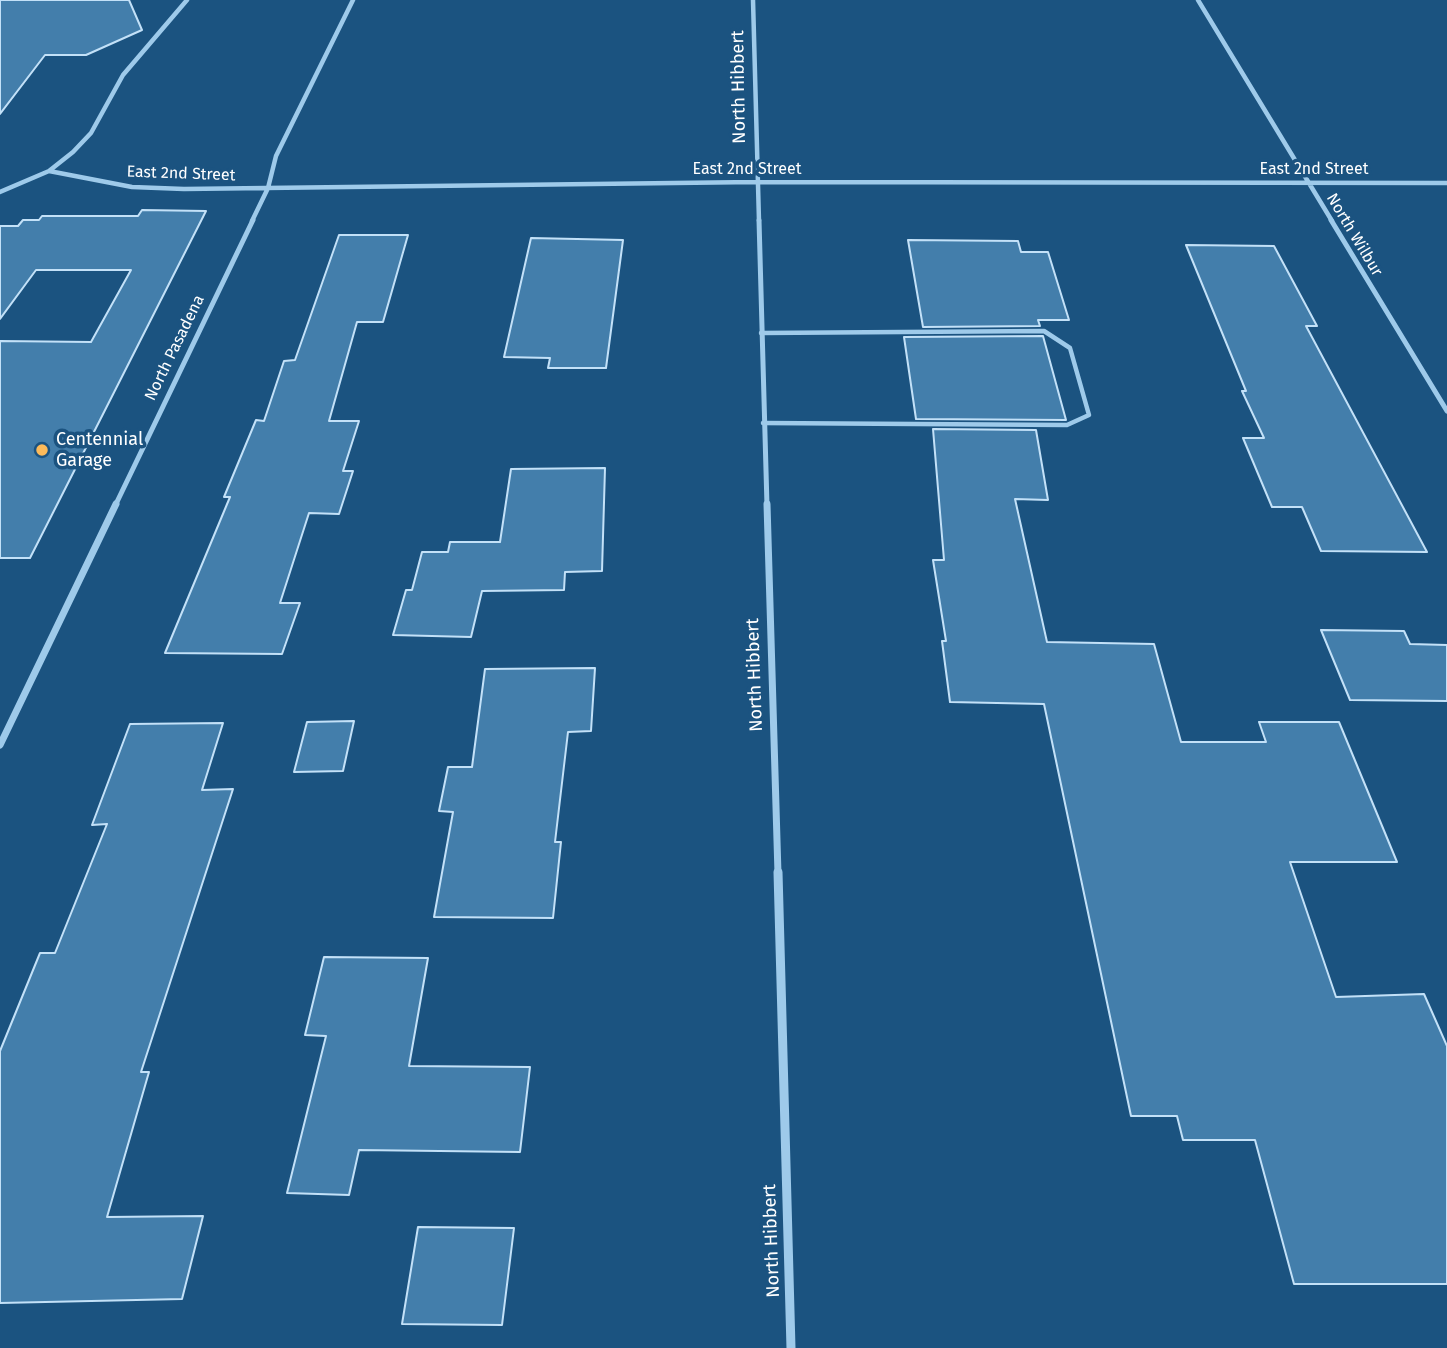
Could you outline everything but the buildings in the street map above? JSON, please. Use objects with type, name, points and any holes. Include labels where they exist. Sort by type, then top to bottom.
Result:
[{"type":"street","points":[[0,192],[49,171],[92,133],[118,81],[187,0]]},
{"type":"street","name":"North Pasadena","points":[[0,745],[268,188],[276,156],[354,0]]},
{"type":"street","name":"North Hibbert","points":[[753,0],[790,1348]]},
{"type":"street","name":"North Wilbur","points":[[1198,0],[1447,411]]},
{"type":"street","name":"East 2nd Street","points":[[49,171],[132,187],[756,182],[1447,183]]},
{"type":"lane","points":[[761,333],[1044,331],[1070,348],[1089,415],[1067,425],[763,423]]},
{"type":"place","name":"Centennial Garage","points":[[42,450]]}]
